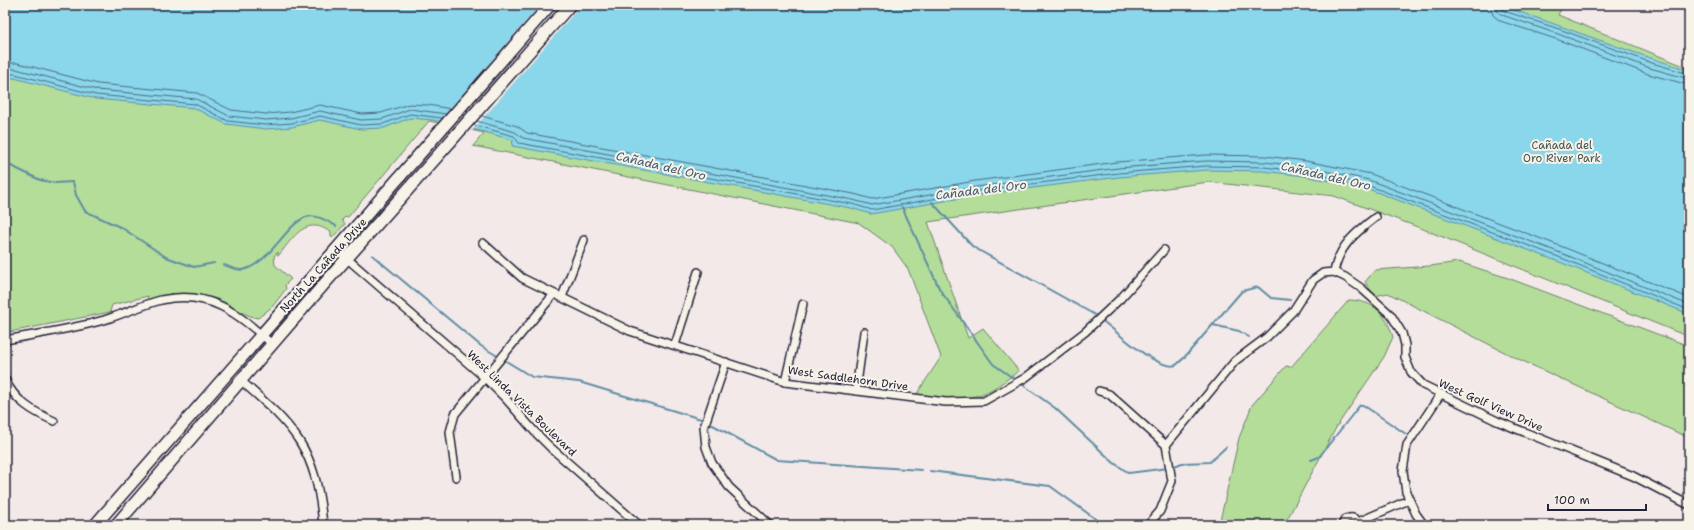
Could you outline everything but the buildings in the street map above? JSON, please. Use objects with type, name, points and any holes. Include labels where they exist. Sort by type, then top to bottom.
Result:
[{"type":"main road","name":"North La Cañada Drive","points":[[95,525],[550,5]]},
{"type":"main road","name":"North La Cañada Drive","points":[[116,525],[346,258],[450,143],[570,5]]},
{"type":"street","points":[[1166,445],[1235,360],[1267,337],[1293,311],[1313,280],[1323,273],[1334,272],[1337,259],[1345,246],[1357,231],[1376,217]]},
{"type":"street","points":[[562,297],[584,240]]},
{"type":"street","name":"West Saddlehorn Drive","points":[[483,243],[522,278],[630,331],[785,382],[946,402],[984,401],[1025,378],[1084,333],[1121,298],[1164,250]]},
{"type":"street","name":"West Linda Vista Boulevard","points":[[336,249],[484,378],[506,399],[550,447],[639,525]]},
{"type":"street","points":[[675,345],[698,272]]},
{"type":"street","name":"West Golf View Drive","points":[[1334,272],[1345,277],[1361,288],[1391,315],[1402,333],[1405,345],[1405,357],[1411,372],[1423,386],[1497,421],[1633,476],[1689,505]]},
{"type":"street","points":[[456,477],[454,457],[450,444],[451,422],[459,406],[554,294]]},
{"type":"street","points":[[5,340],[96,322],[153,303],[181,298],[203,299],[220,304],[242,318],[272,344]]},
{"type":"street","points":[[785,382],[803,304]]},
{"type":"street","points":[[856,391],[864,332]]},
{"type":"street","points":[[726,362],[704,427],[706,447],[712,463],[729,487],[770,525]]},
{"type":"street","points":[[5,379],[13,392],[27,407],[54,420]]},
{"type":"street","points":[[240,380],[282,417],[292,429],[303,447],[308,456],[318,486],[323,525]]},
{"type":"street","points":[[1099,391],[1109,394],[1166,445],[1172,481],[1160,511],[1148,525]]},
{"type":"street","points":[[1424,525],[1416,514],[1406,492],[1403,470],[1407,445],[1440,394]]},
{"type":"street","points":[[1342,525],[1348,518],[1354,518],[1359,523],[1410,500]]},
{"type":"green space","name":"Cañada del Oro River Park","points":[[5,5],[1563,5],[1558,15],[1689,68],[1689,337],[1423,229],[1334,196],[1209,182],[928,222],[968,338],[983,328],[1019,371],[993,389],[976,396],[946,398],[916,395],[941,357],[908,269],[892,247],[859,223],[473,146],[484,133],[429,121],[348,217],[346,216],[342,220],[345,224],[332,238],[331,232],[320,227],[310,226],[304,228],[294,236],[278,256],[278,252],[274,256],[275,265],[291,279],[285,285],[286,289],[272,307],[258,318],[249,316],[224,302],[212,298],[178,293],[147,300],[148,296],[112,305],[110,312],[5,333]]},
{"type":"green space","points":[[1459,262],[1508,278],[1689,346],[1689,438],[1514,357],[1388,293],[1375,296],[1365,282],[1375,270],[1430,266]]},
{"type":"green space","points":[[1349,300],[1366,303],[1373,306],[1383,315],[1393,337],[1384,357],[1337,426],[1284,525],[1219,525],[1239,438],[1252,405],[1286,366],[1291,367]]},
{"type":"water","name":"Cañada del Oro River Park","points":[[5,5],[1499,5],[1641,55],[1689,70],[1689,314],[1562,263],[1366,188],[1304,176],[1263,171],[1207,170],[1119,177],[978,195],[871,214],[851,208],[512,146],[513,140],[433,120],[410,118],[384,128],[361,129],[320,120],[292,127],[266,129],[226,124],[194,108],[96,99],[14,78],[5,78]]},
{"type":"pier","points":[[540,5],[581,5],[472,131],[437,123]]},
{"type":"waterway","points":[[5,163],[40,180],[55,183],[73,182],[76,195],[85,211],[122,228],[166,257],[194,267],[214,263]]},
{"type":"waterway","name":"Cañada del Oro","points":[[932,202],[973,247],[1095,315]]},
{"type":"waterway","points":[[902,207],[940,290],[993,364],[1013,378]]},
{"type":"waterway","points":[[224,265],[240,270],[252,267],[269,253],[298,221],[306,217],[318,217],[336,226]]},
{"type":"waterway","points":[[372,255],[481,346],[499,357]]},
{"type":"waterway","points":[[1104,322],[1138,350],[1149,357],[1168,365],[1176,365],[1183,359],[1242,291],[1258,287],[1271,298],[1290,300]]},
{"type":"waterway","points":[[1213,325],[1239,331],[1249,337]]},
{"type":"waterway","points":[[503,359],[532,377],[579,382],[701,419]]},
{"type":"waterway","points":[[1023,385],[1055,408],[1114,463],[1129,473],[1168,468]]},
{"type":"waterway","points":[[1311,460],[1319,457],[1360,405],[1363,405],[1406,434]]},
{"type":"waterway","points":[[711,424],[777,460],[921,470]]},
{"type":"waterway","points":[[1172,467],[1182,463],[1210,462],[1226,447]]},
{"type":"waterway","points":[[930,471],[1050,486],[1104,525]]}]
